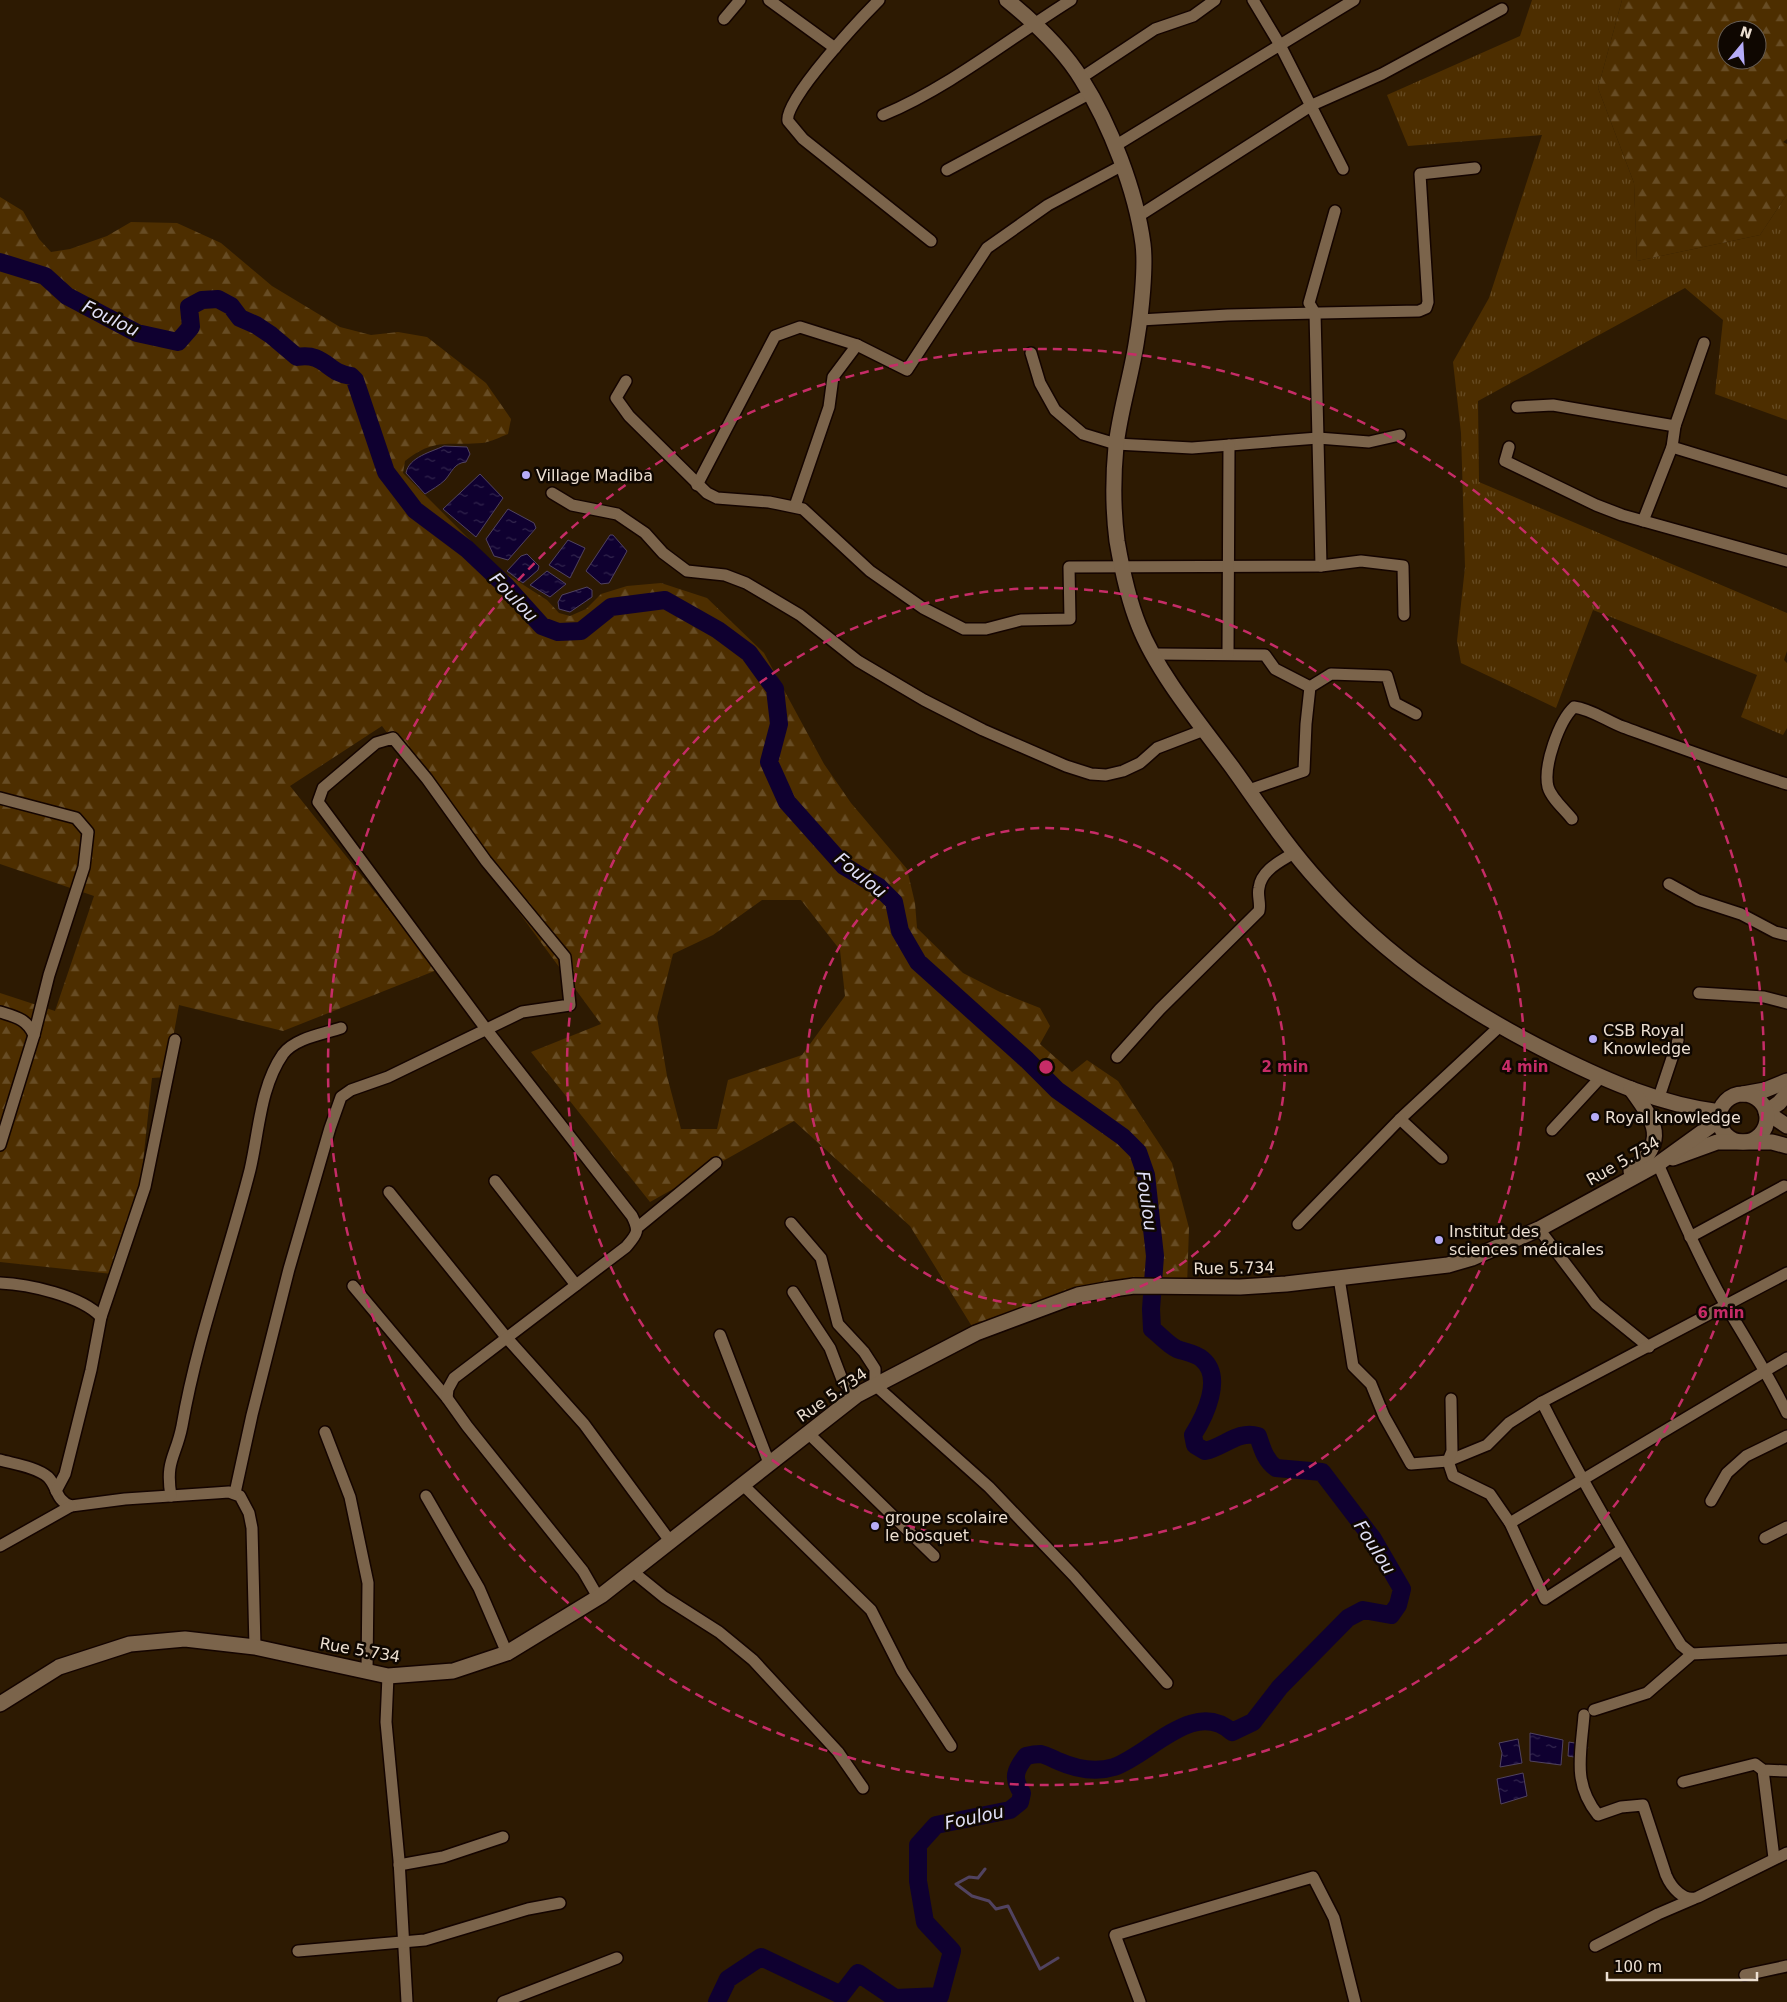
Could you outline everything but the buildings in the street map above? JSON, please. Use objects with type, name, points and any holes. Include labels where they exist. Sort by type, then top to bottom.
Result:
[{"type":"street","points":[[724,19],[740,0]]},
{"type":"street","points":[[769,0],[835,48]]},
{"type":"street","points":[[879,0],[835,48],[792,105],[786,116],[788,122],[803,139],[931,241]]},
{"type":"street","points":[[1007,0],[1033,24],[1081,78],[1115,146],[1144,246],[1140,320],[1116,444],[1114,488],[1117,538],[1122,567],[1140,628],[1172,685],[1294,853],[1320,884],[1394,955],[1439,989],[1499,1027],[1600,1078],[1720,1116]]},
{"type":"street","points":[[883,115],[905,106],[1071,0]]},
{"type":"street","points":[[1081,78],[1155,29],[1193,16],[1215,0]]},
{"type":"street","points":[[1253,0],[1280,45],[1343,169]]},
{"type":"street","points":[[1115,146],[1354,0]]},
{"type":"street","points":[[1137,218],[1312,106],[1382,74],[1502,9]]},
{"type":"street","points":[[947,170],[1089,94]]},
{"type":"street","points":[[697,485],[775,336],[800,327],[857,345],[907,370],[987,248],[1048,206],[1122,165]]},
{"type":"street","points":[[1140,320],[1419,311],[1426,308],[1428,302],[1420,174],[1475,168]]},
{"type":"street","points":[[1321,566],[1314,313],[1309,303],[1335,211]]},
{"type":"street","points":[[1643,521],[1672,447],[1675,426],[1704,343]]},
{"type":"street","points":[[795,506],[829,407],[833,377],[857,345]]},
{"type":"street","points":[[1031,353],[1040,383],[1055,410],[1083,434],[1116,444],[1192,448],[1318,438],[1369,442],[1400,436]]},
{"type":"street","points":[[626,381],[617,393],[616,398],[619,404],[697,485],[716,498],[795,506],[803,509],[870,571],[923,608],[964,629],[986,629],[1021,620],[1070,619],[1069,567],[1321,566],[1361,561],[1404,566],[1404,615]]},
{"type":"street","points":[[1517,407],[1553,405],[1675,426]]},
{"type":"street","points":[[1228,654],[1229,445]]},
{"type":"street","points":[[1509,447],[1505,461],[1596,505],[1643,521],[1787,560]]},
{"type":"street","points":[[1672,447],[1787,482]]},
{"type":"street","points":[[552,493],[572,505],[617,514],[645,533],[663,553],[688,571],[725,575],[746,583],[800,615],[858,661],[924,700],[983,730],[1066,766],[1091,774],[1106,775],[1123,771],[1140,763],[1157,748],[1204,730]]},
{"type":"street","points":[[1155,654],[1265,655],[1275,669],[1310,687]]},
{"type":"street","points":[[1310,687],[1331,674],[1387,676],[1396,703],[1416,714]]},
{"type":"street","points":[[1249,790],[1304,771],[1310,687]]},
{"type":"street","points":[[1572,819],[1551,793],[1548,779],[1560,725],[1574,707],[1582,708],[1609,722],[1691,752],[1787,784]]},
{"type":"street","points":[[235,1493],[252,1415],[289,1269],[330,1128],[341,1097],[351,1090],[388,1077],[486,1029],[522,1012],[570,1005],[565,956],[486,861],[427,779],[393,738],[376,743],[323,788],[318,802],[486,1029],[632,1216],[638,1227]]},
{"type":"street","points":[[0,798],[76,818],[88,832],[84,866],[49,975],[34,1035],[0,1145]]},
{"type":"street","points":[[1117,1057],[1160,1009],[1258,911],[1261,902],[1258,889],[1261,879],[1268,870],[1294,853]]},
{"type":"street","points":[[1669,884],[1698,900],[1741,914],[1775,932],[1787,935]]},
{"type":"street","points":[[1699,993],[1764,998],[1787,1003]]},
{"type":"street","points":[[0,1012],[25,1021],[30,1025],[34,1035]]},
{"type":"street","points":[[1298,1224],[1400,1118],[1499,1027]]},
{"type":"street","points":[[171,1496],[168,1469],[181,1428],[189,1381],[250,1171],[265,1095],[272,1076],[284,1054],[295,1044],[341,1028]]},
{"type":"street","points":[[56,1491],[65,1474],[91,1370],[101,1317],[145,1187],[175,1040]]},
{"type":"street","points":[[1660,1094],[1678,1040]]},
{"type":"street","points":[[1552,1130],[1600,1078]]},
{"type":"street","points":[[1636,1090],[1706,1101],[1765,1090],[1787,1081]]},
{"type":"street","points":[[1591,1200],[1644,1161],[1652,1148],[1656,1133],[1636,1090]]},
{"type":"street","points":[[1766,1112],[1779,1103],[1787,1094]]},
{"type":"street","points":[[1735,1097],[1757,1099],[1766,1112],[1787,1126]]},
{"type":"street","points":[[1720,1116],[1735,1097]]},
{"type":"street","points":[[1720,1116],[1724,1132],[1735,1140],[1742,1142],[1756,1138],[1762,1133],[1767,1119],[1766,1112]]},
{"type":"street","name":"Rue 5.734","points":[[0,1704],[59,1667],[130,1644],[185,1639],[255,1648],[388,1676],[453,1671],[507,1653],[598,1597],[857,1395],[976,1333],[1078,1295],[1134,1286],[1277,1285],[1448,1265],[1472,1258],[1539,1230],[1658,1164],[1720,1116]]},
{"type":"street","points":[[1400,1118],[1442,1158]]},
{"type":"street","points":[[1787,1146],[1772,1142],[1717,1142],[1658,1164],[1690,1237],[1726,1305],[1766,1370],[1787,1413]]},
{"type":"street","points":[[447,1398],[448,1389],[454,1378],[626,1247],[636,1235],[638,1227],[716,1163]]},
{"type":"street","points":[[495,1181],[576,1285]]},
{"type":"street","points":[[1690,1237],[1784,1186]]},
{"type":"street","points":[[388,1192],[506,1337],[584,1424],[670,1541]]},
{"type":"street","points":[[791,1223],[821,1258],[838,1324],[864,1352],[875,1369],[875,1385],[989,1487],[1074,1576],[1167,1684]]},
{"type":"street","points":[[1539,1230],[1596,1304],[1648,1347]]},
{"type":"street","points":[[1339,1278],[1353,1366],[1372,1384],[1384,1416],[1411,1464],[1448,1462],[1487,1445],[1509,1423],[1542,1402],[1787,1273]]},
{"type":"street","points":[[0,1283],[17,1284],[77,1301],[91,1308],[101,1317]]},
{"type":"street","points":[[353,1286],[447,1398],[467,1426],[583,1571],[598,1597]]},
{"type":"street","points":[[793,1292],[830,1348],[844,1382],[857,1395]]},
{"type":"street","points":[[720,1335],[769,1463]]},
{"type":"street","points":[[1510,1523],[1787,1358]]},
{"type":"street","points":[[1451,1399],[1452,1451],[1448,1462],[1453,1476],[1490,1494],[1510,1523],[1545,1599],[1621,1550]]},
{"type":"street","points":[[1542,1402],[1582,1481],[1621,1550],[1681,1645],[1692,1654]]},
{"type":"street","points":[[325,1432],[350,1497],[368,1582],[367,1672]]},
{"type":"street","points":[[808,1433],[934,1556]]},
{"type":"street","points":[[1711,1501],[1727,1473],[1746,1456],[1787,1436]]},
{"type":"street","points":[[0,1460],[43,1473],[48,1478],[61,1501],[71,1506]]},
{"type":"street","points":[[742,1484],[826,1563],[871,1610],[902,1671],[951,1746]]},
{"type":"street","points":[[0,1546],[71,1506],[171,1496],[235,1493],[244,1501],[252,1528],[255,1648]]},
{"type":"street","points":[[426,1496],[479,1588],[507,1653]]},
{"type":"street","points":[[1765,1538],[1787,1528]]},
{"type":"street","points":[[632,1571],[664,1597],[719,1632],[753,1660],[838,1752],[862,1788]]},
{"type":"street","points":[[1693,1899],[1681,1895],[1670,1884],[1643,1805],[1621,1807],[1598,1815],[1586,1801],[1580,1774],[1589,1712],[1647,1693],[1692,1654],[1787,1649]]},
{"type":"street","points":[[388,1676],[386,1722],[399,1865],[407,2002]]},
{"type":"street","points":[[1683,1782],[1755,1764],[1763,1770],[1787,1771]]},
{"type":"street","points":[[1763,1770],[1774,1858]]},
{"type":"street","points":[[399,1865],[442,1857],[503,1837]]},
{"type":"street","points":[[1596,1946],[1658,1914],[1787,1853]]},
{"type":"street","points":[[1140,2002],[1115,1935],[1313,1877],[1334,1918],[1355,2002]]},
{"type":"street","points":[[298,1951],[403,1943],[444,1936],[528,1909],[560,1903]]},
{"type":"street","points":[[503,2002],[618,1958]]},
{"type":"street","points":[[1745,1975],[1787,1966]]},
{"type":"green space","points":[[1532,0],[1622,0],[1598,88],[1634,183],[1637,261],[1760,235],[1787,194],[1787,420],[1715,394],[1723,320],[1685,288],[1478,401],[1479,482],[1787,613],[1787,651],[1784,660],[1787,663],[1787,728],[1783,735],[1741,717],[1757,675],[1593,610],[1556,708],[1461,663],[1457,641],[1465,567],[1461,433],[1453,362],[1489,298],[1542,135],[1408,146],[1387,95],[1520,36]]},
{"type":"green space","points":[[1622,0],[1787,0],[1787,139],[1783,142],[1787,144],[1787,194],[1760,235],[1637,261],[1634,183],[1598,88]]},
{"type":"green space","points":[[0,197],[23,211],[39,239],[51,252],[70,249],[107,236],[131,222],[177,223],[221,243],[272,286],[340,327],[371,335],[398,332],[427,337],[486,383],[511,419],[508,434],[492,441],[470,444],[442,444],[425,448],[405,461],[403,473],[500,570],[547,600],[559,613],[570,616],[586,609],[601,594],[627,586],[661,583],[707,598],[764,653],[824,764],[851,803],[907,869],[915,903],[917,928],[963,973],[1000,992],[1040,1008],[1050,1026],[1040,1044],[1072,1072],[1087,1060],[1118,1081],[1172,1163],[1189,1228],[1187,1286],[1134,1286],[976,1333],[910,1226],[794,1121],[650,1202],[531,1052],[601,1024],[382,726],[290,786],[437,970],[283,1031],[179,1005],[166,1077],[152,1078],[139,1200],[112,1274],[0,1262],[0,993],[55,1011],[94,896],[0,864]],"holes":[[[762,900],[801,900],[840,950],[845,996],[802,1055],[728,1080],[717,1129],[681,1129],[667,1076],[657,1017],[673,954],[713,935]]]},
{"type":"water","points":[[444,446],[467,447],[470,454],[466,462],[456,466],[443,482],[425,494],[406,473],[408,467],[421,456]]},
{"type":"water","points":[[480,474],[503,498],[476,537],[443,509]]},
{"type":"water","points":[[508,509],[534,523],[536,528],[508,560],[494,556],[486,539]]},
{"type":"water","points":[[610,535],[613,535],[627,551],[609,583],[601,584],[586,571]]},
{"type":"water","points":[[568,540],[585,548],[570,578],[549,565]]},
{"type":"water","points":[[527,554],[539,566],[538,570],[523,583],[507,571],[521,556]]},
{"type":"water","points":[[547,571],[566,584],[550,597],[530,585]]},
{"type":"water","points":[[587,587],[592,590],[592,597],[570,612],[559,609],[558,602],[562,595]]},
{"type":"water","points":[[1530,1733],[1563,1740],[1561,1765],[1530,1761]]},
{"type":"water","points":[[1518,1739],[1522,1763],[1500,1767],[1502,1753],[1499,1743]]},
{"type":"water","points":[[1569,1742],[1586,1745],[1588,1748],[1574,1757],[1568,1756]]},
{"type":"water","points":[[1523,1773],[1527,1796],[1501,1804],[1497,1779]]},
{"type":"waterway","name":"Foulou","points":[[0,262],[45,276],[67,296],[137,333],[178,342],[191,327],[189,307],[202,300],[218,299],[231,306],[240,318],[256,325],[271,335],[297,357],[306,356],[320,360],[337,371],[351,376],[355,380],[386,472],[415,510],[467,549],[506,586],[542,626],[558,632],[581,631],[611,607],[665,600],[718,630],[749,653],[775,689],[779,724],[769,762],[787,802],[844,866],[879,887],[894,902],[900,931],[918,962],[1027,1060],[1057,1090],[1123,1137],[1138,1152],[1146,1175],[1155,1256],[1151,1309],[1152,1329],[1177,1349],[1202,1359],[1212,1376],[1212,1386],[1207,1407],[1193,1435],[1195,1445],[1205,1451],[1244,1435],[1258,1436],[1267,1458],[1276,1468],[1322,1472],[1373,1539],[1402,1589],[1398,1605],[1391,1615],[1363,1610],[1348,1618],[1280,1687],[1253,1722],[1232,1732],[1218,1723],[1203,1721],[1188,1725],[1173,1732],[1128,1760],[1107,1769],[1079,1768],[1041,1754],[1026,1756],[1016,1774],[1017,1783],[1022,1793],[1020,1802],[1010,1810],[936,1825],[918,1845],[918,1881],[925,1922],[952,1951],[940,1996],[895,1998],[858,1973],[841,1995],[761,1957],[728,1979],[717,2002]]},
{"type":"waterway","points":[[985,1869],[978,1878],[969,1877],[956,1884],[972,1896],[989,1901],[996,1909],[1008,1906],[1040,1969],[1058,1958]]},
{"type":"place","name":"Village Madiba","points":[[526,475]]},
{"type":"place","name":"CSB Royal Knowledge","points":[[1593,1039]]},
{"type":"place","name":"Royal knowledge","points":[[1595,1117]]},
{"type":"place","name":"Institut des sciences médicales","points":[[1439,1240]]},
{"type":"place","name":"groupe scolaire le bosquet","points":[[875,1526]]}]
